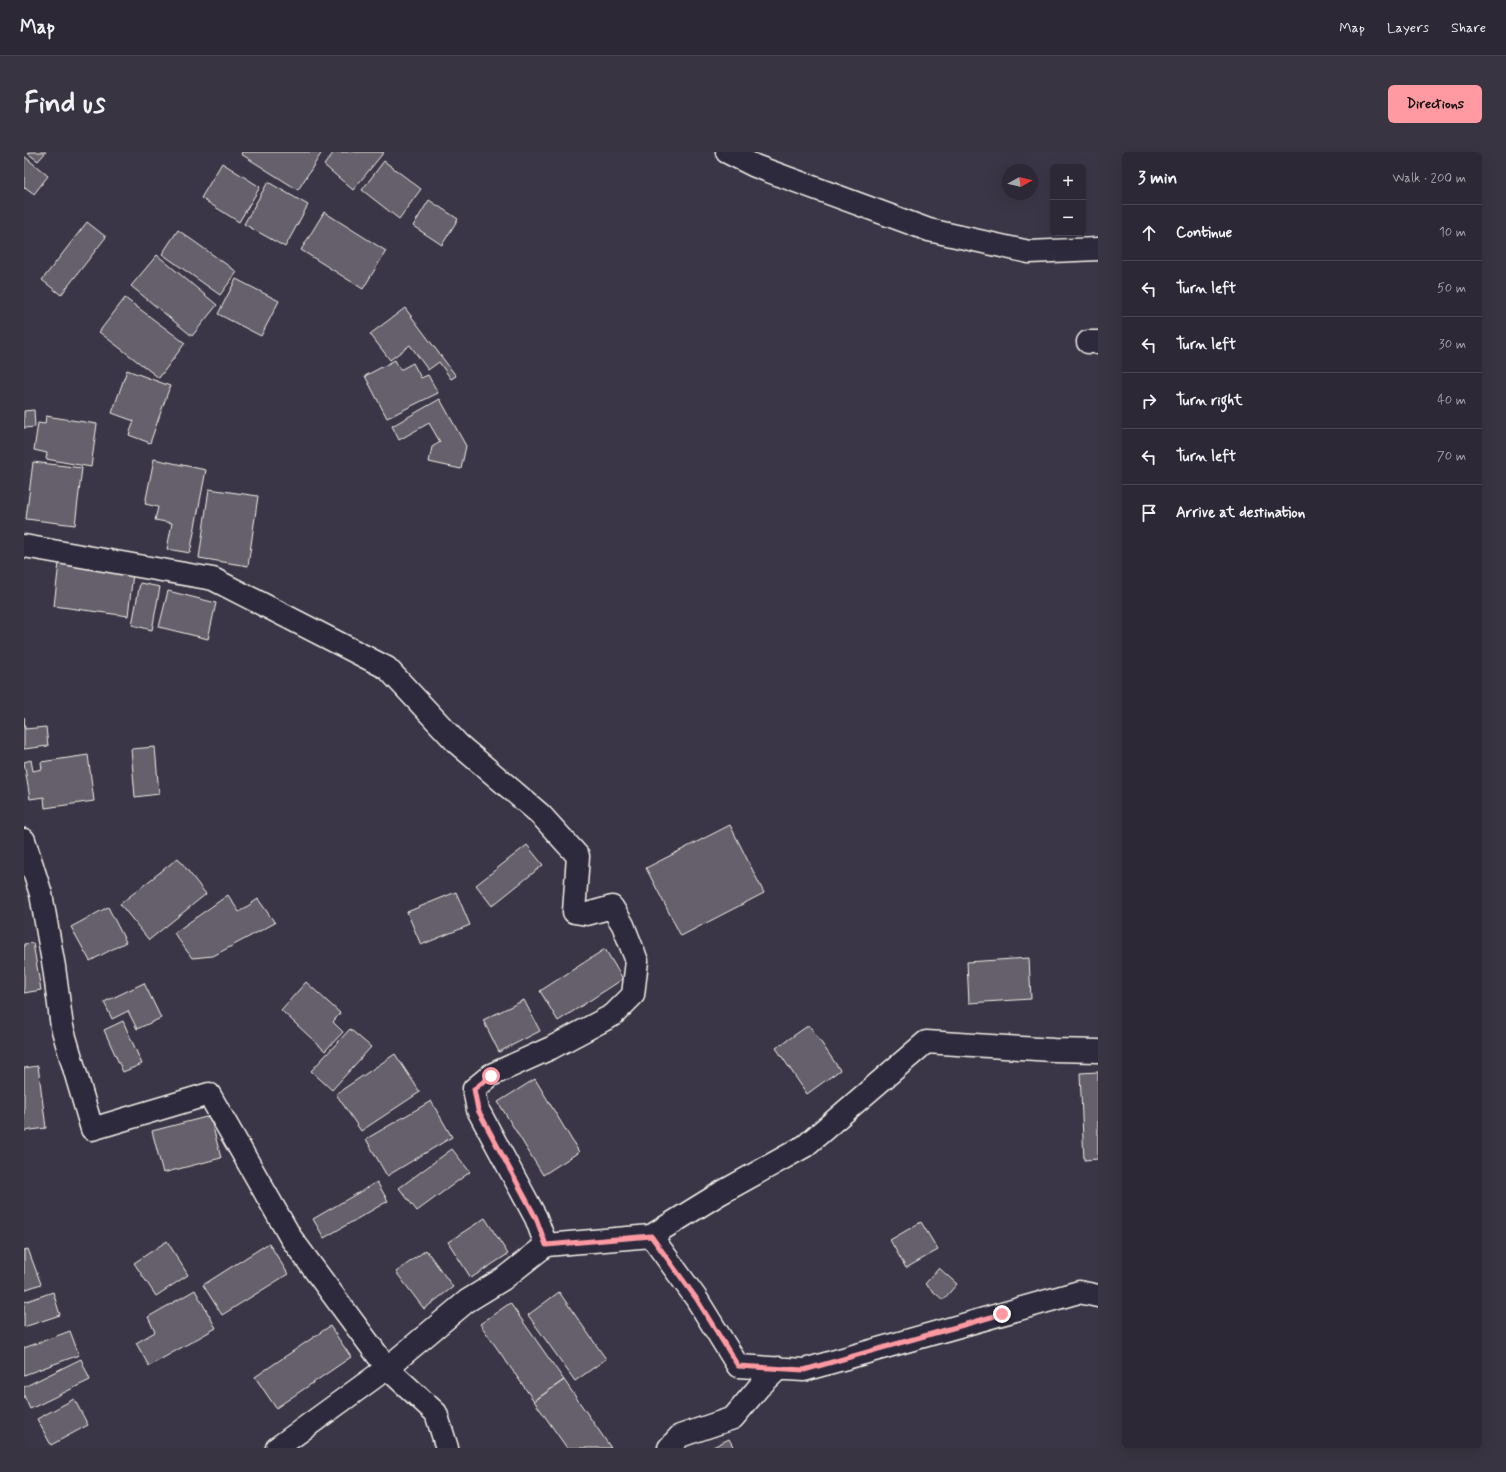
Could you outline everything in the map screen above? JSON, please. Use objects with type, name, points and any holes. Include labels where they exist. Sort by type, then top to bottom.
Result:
[{"type":"street","points":[[727,152],[756,166],[929,230],[1029,252],[1098,249]]},
{"type":"street","points":[[24,546],[212,579],[387,668],[458,744],[540,814],[578,856],[574,912],[587,914],[612,906],[623,925],[637,961],[633,995],[613,1015],[551,1048],[491,1076],[474,1089],[478,1110],[536,1218],[546,1245]]},
{"type":"street","points":[[24,840],[41,894],[54,967],[62,1027],[92,1129],[209,1094],[291,1238],[388,1368],[436,1413],[447,1448]]},
{"type":"street","points":[[277,1448],[388,1368],[466,1301],[503,1279],[546,1245],[651,1236],[718,1194],[805,1146],[926,1042],[1053,1050],[1098,1051]]},
{"type":"street","points":[[651,1236],[696,1298],[738,1366],[804,1370],[1092,1291]]},
{"type":"street","points":[[669,1448],[680,1436],[733,1418],[779,1368]]},
{"type":"building","points":[[26,152],[46,152],[38,161]]},
{"type":"building","points":[[242,152],[322,152],[298,190],[241,154]]},
{"type":"building","points":[[334,152],[384,152],[353,190],[324,165]]},
{"type":"building","points":[[24,156],[48,176],[34,194],[25,187],[24,189]]},
{"type":"building","points":[[384,161],[421,189],[399,219],[362,190]]},
{"type":"building","points":[[222,163],[260,187],[239,222],[201,198]]},
{"type":"building","points":[[268,182],[308,205],[285,247],[244,224]]},
{"type":"building","points":[[429,200],[458,219],[442,245],[413,226]]},
{"type":"building","points":[[324,212],[386,251],[363,289],[301,250]]},
{"type":"building","points":[[87,222],[106,237],[61,295],[42,280]]},
{"type":"building","points":[[178,230],[237,272],[220,295],[162,254]]},
{"type":"building","points":[[157,255],[217,305],[192,336],[131,286]]},
{"type":"building","points":[[236,279],[279,301],[261,336],[218,314]]},
{"type":"building","points":[[125,298],[185,343],[159,378],[99,332]]},
{"type":"building","points":[[405,308],[456,376],[451,379],[439,362],[428,370],[410,345],[390,360],[370,334]]},
{"type":"building","points":[[395,360],[400,370],[413,363],[421,378],[428,375],[438,393],[387,418],[365,376]]},
{"type":"building","points":[[127,370],[170,386],[150,443],[129,435],[134,421],[112,413]]},
{"type":"building","points":[[440,399],[466,446],[461,469],[429,462],[432,447],[440,442],[429,423],[399,440],[392,426]]},
{"type":"building","points":[[34,410],[35,427],[24,428],[24,411]]},
{"type":"building","points":[[46,416],[97,424],[91,467],[46,459],[47,453],[34,450],[38,423],[45,424]]},
{"type":"building","points":[[154,459],[206,470],[190,553],[167,549],[172,523],[155,520],[158,507],[145,504]]},
{"type":"building","points":[[33,462],[82,468],[75,525],[26,519]]},
{"type":"building","points":[[209,489],[258,496],[248,566],[199,558]]},
{"type":"building","points":[[59,563],[133,573],[128,616],[54,606]]},
{"type":"building","points":[[140,583],[160,587],[152,630],[132,625]]},
{"type":"building","points":[[168,591],[216,603],[208,639],[159,627]]},
{"type":"building","points":[[24,717],[25,729],[46,727],[48,746],[24,749]]},
{"type":"building","points":[[155,747],[159,794],[135,797],[131,749]]},
{"type":"building","points":[[88,755],[94,801],[45,808],[44,797],[30,799],[24,762],[31,760],[33,771],[42,769],[41,762]]},
{"type":"building","points":[[730,825],[764,893],[681,936],[646,868]]},
{"type":"building","points":[[527,845],[543,865],[492,906],[476,885]]},
{"type":"building","points":[[178,858],[206,894],[149,940],[120,904]]},
{"type":"building","points":[[456,892],[470,925],[421,945],[407,912]]},
{"type":"building","points":[[228,895],[239,912],[258,899],[275,923],[213,956],[192,958],[174,933]]},
{"type":"building","points":[[108,907],[126,942],[90,961],[71,927]]},
{"type":"building","points":[[33,943],[41,990],[24,993],[24,944]]},
{"type":"building","points":[[605,949],[623,979],[558,1021],[540,991]]},
{"type":"building","points":[[1029,958],[1031,999],[969,1003],[967,962]]},
{"type":"building","points":[[306,982],[340,1013],[333,1022],[343,1032],[325,1051],[281,1010]]},
{"type":"building","points":[[144,983],[161,1018],[137,1029],[128,1011],[112,1019],[104,1002]]},
{"type":"building","points":[[524,1000],[540,1031],[499,1052],[483,1020]]},
{"type":"building","points":[[123,1021],[142,1064],[123,1072],[104,1030]]},
{"type":"building","points":[[809,1025],[840,1070],[807,1094],[776,1048]]},
{"type":"building","points":[[350,1029],[371,1047],[332,1090],[311,1071]]},
{"type":"building","points":[[395,1054],[420,1092],[361,1131],[336,1094]]},
{"type":"building","points":[[38,1066],[46,1128],[24,1131],[24,1068]]},
{"type":"building","points":[[1098,1072],[1098,1159],[1084,1160],[1080,1073]]},
{"type":"building","points":[[535,1079],[579,1152],[543,1175],[498,1102]]},
{"type":"building","points":[[431,1101],[452,1137],[387,1176],[366,1139]]},
{"type":"building","points":[[210,1116],[221,1158],[163,1173],[152,1131]]},
{"type":"building","points":[[452,1149],[470,1172],[417,1211],[399,1188]]},
{"type":"building","points":[[377,1182],[388,1201],[324,1238],[313,1219]]},
{"type":"building","points":[[485,1218],[508,1254],[471,1278],[448,1242]]},
{"type":"building","points":[[921,1222],[938,1250],[906,1268],[890,1240]]},
{"type":"building","points":[[167,1241],[188,1275],[156,1296],[134,1263]]},
{"type":"building","points":[[269,1243],[288,1274],[222,1315],[203,1285]]},
{"type":"building","points":[[28,1249],[41,1284],[24,1290],[24,1250]]},
{"type":"building","points":[[426,1250],[453,1287],[424,1309],[396,1272]]},
{"type":"building","points":[[939,1268],[957,1284],[943,1300],[925,1284]]},
{"type":"building","points":[[195,1290],[216,1328],[149,1366],[136,1343],[155,1332],[148,1317]]},
{"type":"building","points":[[53,1292],[60,1315],[24,1327],[24,1302]]},
{"type":"building","points":[[559,1292],[606,1359],[575,1381],[528,1315]]},
{"type":"building","points":[[510,1303],[564,1380],[534,1401],[480,1324]]},
{"type":"building","points":[[330,1326],[351,1357],[276,1408],[255,1377]]},
{"type":"building","points":[[70,1331],[79,1355],[24,1375],[24,1348]]},
{"type":"building","points":[[81,1359],[90,1380],[30,1409],[24,1396],[24,1387]]},
{"type":"building","points":[[564,1380],[611,1448],[567,1448],[534,1401]]},
{"type":"building","points":[[74,1399],[88,1425],[51,1445],[37,1419]]},
{"type":"building","points":[[729,1439],[734,1448],[711,1448]]},
{"type":"route","points":[[491,1076],[474,1089],[478,1110],[536,1218],[546,1245],[651,1236],[696,1298],[738,1366],[804,1370],[1002,1314]]}]
